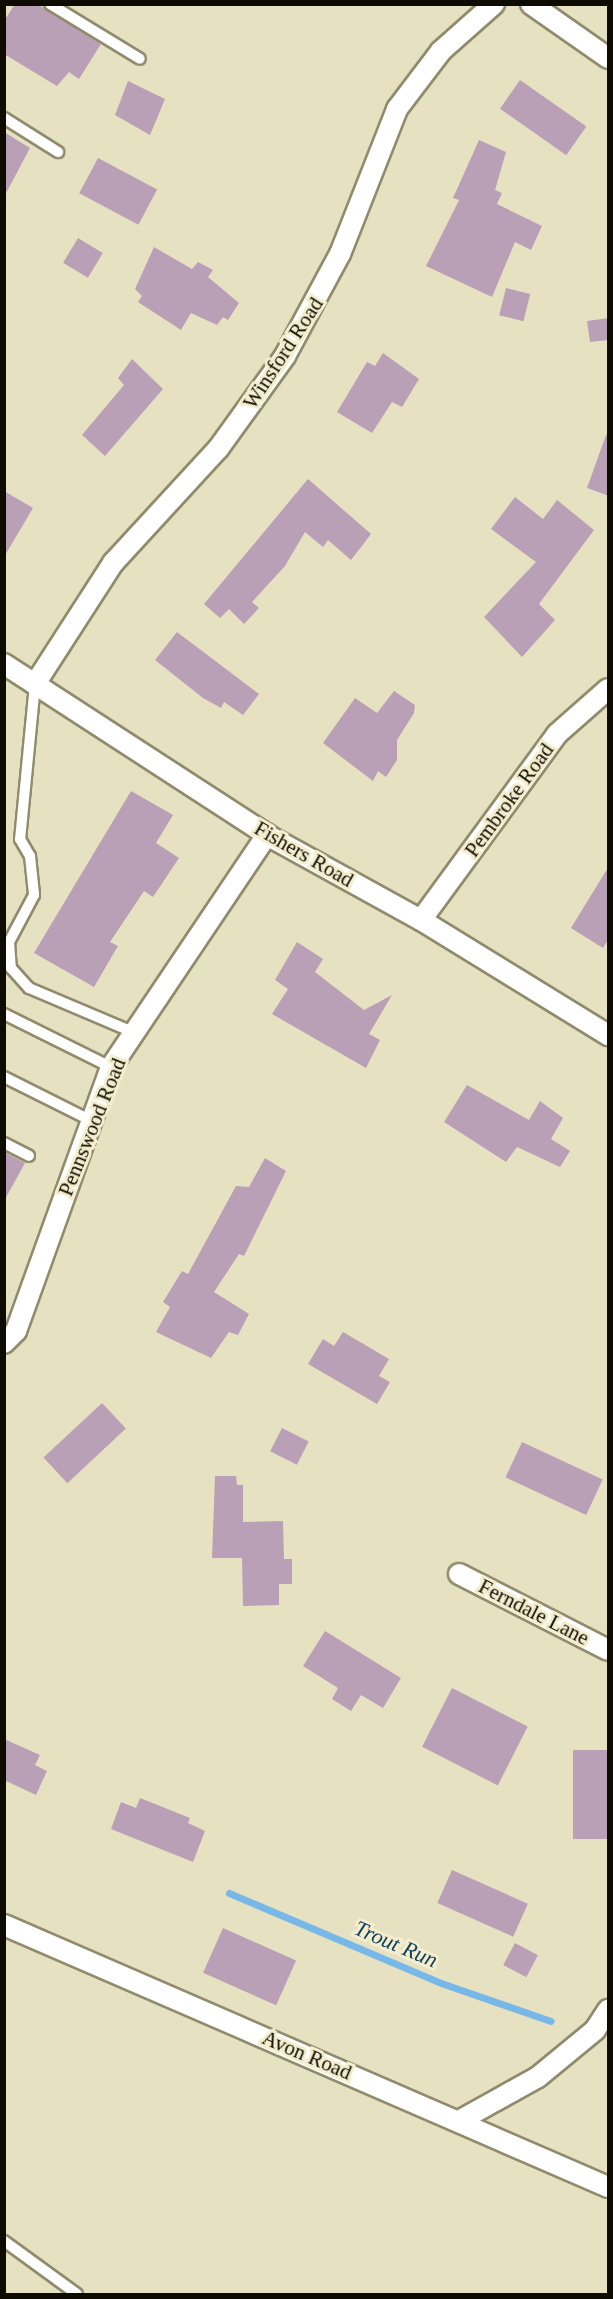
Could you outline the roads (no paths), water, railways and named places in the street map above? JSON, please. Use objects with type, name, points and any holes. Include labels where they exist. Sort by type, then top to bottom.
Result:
[{"type":"street","name":"Winsford Road","points":[[36,684],[113,563],[218,449],[285,356],[340,254],[397,109],[441,51],[494,4]]},
{"type":"street","points":[[531,4],[609,58]]},
{"type":"street","name":"Fishers Road","points":[[4,664],[267,835],[420,920],[609,1035]]},
{"type":"street","name":"Pembroke Road","points":[[420,920],[557,734],[609,690]]},
{"type":"street","name":"Pennswood Road","points":[[4,1343],[16,1331],[111,1067],[267,835]]},
{"type":"street","name":"Ferndale Lane","points":[[459,1574],[609,1650]]},
{"type":"street","name":"Avon Road","points":[[4,1925],[609,2187]]},
{"type":"street","points":[[459,2121],[538,2077],[595,2030],[609,2010]]},
{"type":"lane","points":[[50,4],[140,59]]},
{"type":"lane","points":[[4,118],[58,152]]},
{"type":"lane","points":[[36,684],[20,839],[30,856],[34,896],[9,942],[11,968],[29,988],[135,1033]]},
{"type":"lane","points":[[4,1014],[111,1067]]},
{"type":"lane","points":[[4,1077],[92,1121]]},
{"type":"lane","points":[[4,1143],[28,1156]]},
{"type":"lane","points":[[4,2241],[77,2295]]},
{"type":"waterway","name":"Trout Run","points":[[229,1893],[441,1983],[551,2021]]}]
